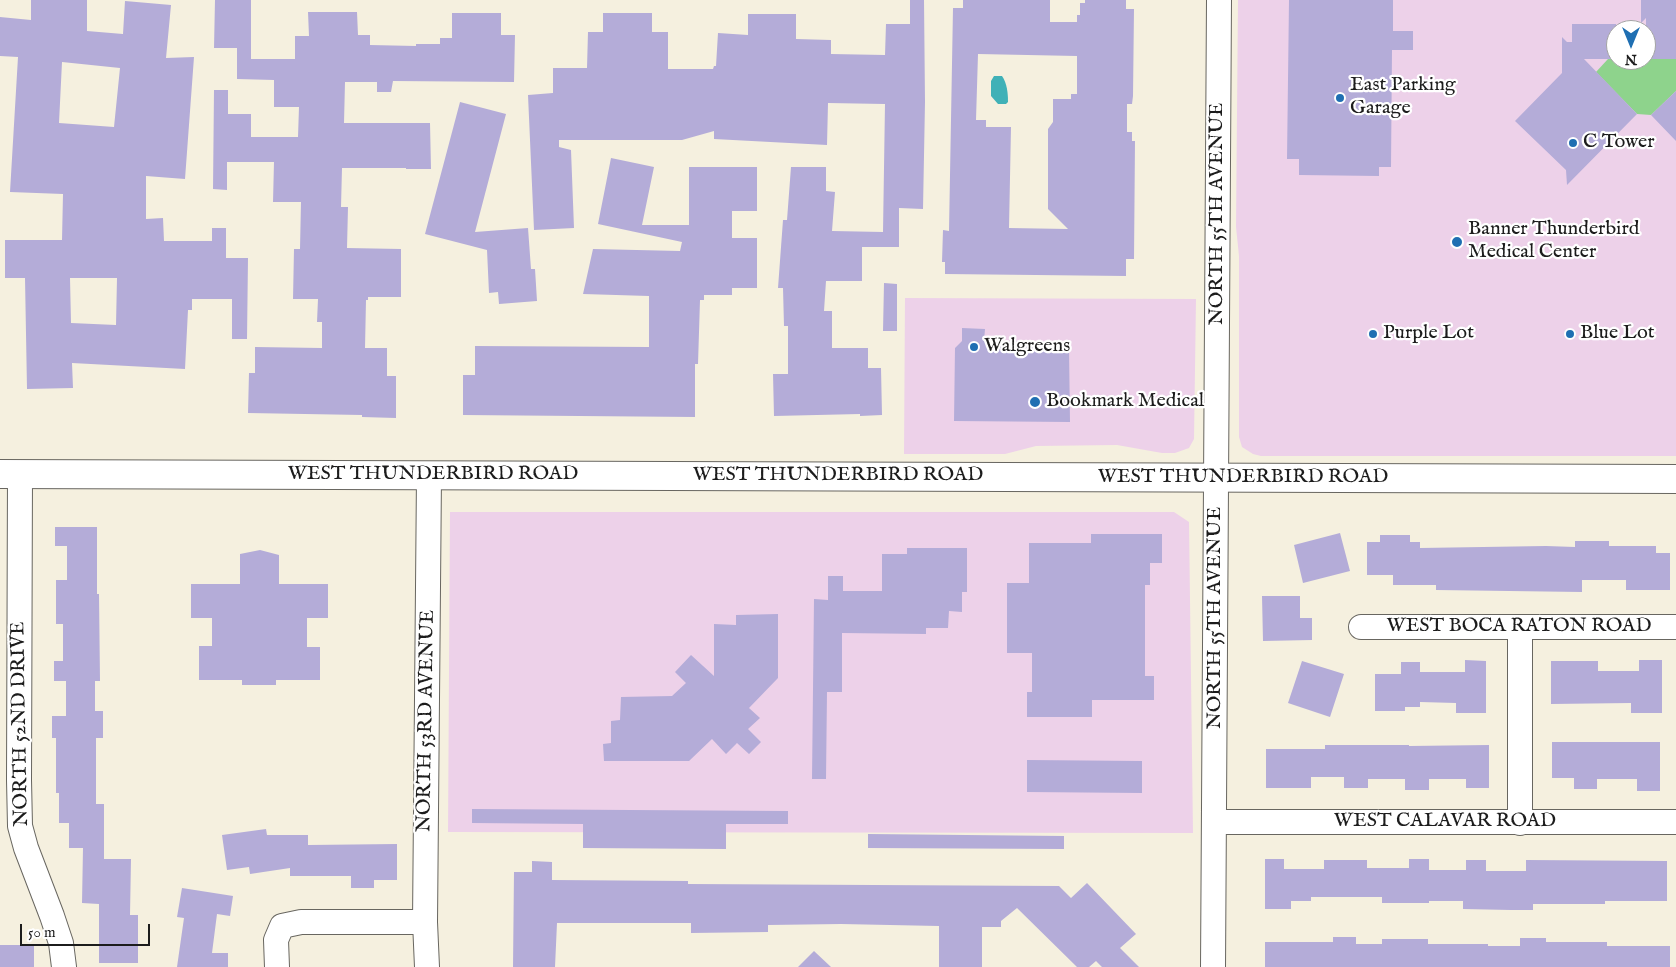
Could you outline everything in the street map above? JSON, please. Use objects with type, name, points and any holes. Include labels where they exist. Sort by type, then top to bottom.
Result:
[{"type":"main road","name":"WEST THUNDERBIRD ROAD","points":[[10,474],[1676,479]]},
{"type":"street","name":"NORTH 55TH AVENUE","points":[[1213,967],[1219,0]]},
{"type":"street","name":"NORTH 52ND DRIVE","points":[[10,474],[10,623],[19,807],[10,826],[26,848],[61,943],[64,967]]},
{"type":"street","name":"NORTH 53RD AVENUE","points":[[427,967],[425,922],[429,475]]},
{"type":"street","name":"WEST BOCA RATON ROAD","points":[[1361,626],[1676,627]]},
{"type":"street","points":[[1520,626],[1520,823]]},
{"type":"street","name":"WEST CALAVAR ROAD","points":[[1214,822],[1676,822]]},
{"type":"street","points":[[277,967],[276,940],[282,926],[301,922],[425,922]]},
{"type":"shaded area","name":"Banner Thunderbird Medical Center","points":[[1238,0],[1676,0],[1676,456],[1261,456],[1253,454],[1242,447],[1239,437],[1239,256],[1236,227]]},
{"type":"shaded area","points":[[905,298],[1196,299],[1194,439],[1189,448],[1175,453],[1162,453],[1117,445],[1036,446],[1005,454],[904,454]]},
{"type":"shaded area","points":[[450,512],[1174,512],[1189,522],[1193,833],[448,832]]},
{"type":"green space","points":[[1656,59],[1676,59],[1676,91],[1651,115],[1637,114],[1596,72],[1606,61],[1606,70],[1656,70]]},
{"type":"water","points":[[994,76],[1002,76],[1005,82],[1008,99],[1006,104],[998,104],[991,96],[991,81]]},
{"type":"building","points":[[31,0],[87,0],[87,31],[123,34],[125,1],[171,5],[166,58],[194,57],[185,179],[146,176],[146,219],[163,218],[164,241],[212,241],[212,228],[226,228],[226,258],[248,258],[247,339],[232,339],[232,299],[192,299],[192,310],[188,310],[185,369],[72,363],[73,388],[27,389],[25,278],[5,278],[5,240],[62,240],[63,194],[10,192],[18,57],[0,56],[0,17],[31,20]],"holes":[[[62,62],[120,68],[114,127],[59,123]],[[70,278],[117,278],[116,325],[71,323]]]},
{"type":"building","points":[[215,0],[251,0],[251,59],[295,59],[295,36],[309,36],[308,12],[357,12],[358,35],[370,35],[370,45],[416,46],[416,44],[440,44],[440,38],[452,38],[452,13],[501,13],[501,35],[515,35],[514,82],[393,81],[391,92],[377,92],[377,82],[345,82],[344,123],[430,123],[431,169],[342,168],[341,207],[348,207],[347,248],[401,249],[401,297],[368,297],[368,300],[366,300],[365,348],[387,348],[387,376],[396,376],[396,418],[362,417],[362,415],[248,413],[249,373],[255,373],[255,347],[322,348],[322,322],[317,322],[318,299],[293,299],[294,249],[300,249],[301,202],[273,202],[274,162],[227,162],[227,190],[213,189],[214,90],[228,90],[228,114],[251,114],[251,137],[298,137],[299,107],[274,107],[274,80],[237,79],[237,48],[214,48]]},
{"type":"building","points":[[910,0],[924,0],[923,209],[899,208],[899,247],[862,247],[862,281],[826,281],[824,311],[832,311],[832,348],[868,348],[868,368],[881,368],[882,415],[774,416],[773,374],[788,374],[788,326],[784,326],[783,288],[778,288],[783,220],[787,220],[791,167],[826,167],[826,191],[835,192],[832,231],[883,232],[885,104],[828,103],[827,145],[714,139],[714,131],[682,140],[559,140],[559,147],[571,150],[574,228],[534,230],[528,95],[553,93],[553,68],[587,68],[588,32],[603,32],[603,13],[652,13],[652,32],[668,32],[668,69],[713,69],[716,66],[718,33],[748,35],[748,14],[796,14],[796,39],[831,40],[831,54],[885,55],[886,24],[910,24]]},
{"type":"building","points":[[963,0],[1050,0],[1050,22],[1077,22],[1077,15],[1080,15],[1080,3],[1085,3],[1085,0],[1126,0],[1126,9],[1134,9],[1133,96],[1132,104],[1127,104],[1127,132],[1132,132],[1132,141],[1135,141],[1134,259],[1126,259],[1126,276],[945,274],[945,262],[942,262],[943,230],[949,231],[953,8],[963,8]],"holes":[[[978,54],[1077,56],[1077,94],[1071,94],[1071,99],[1053,99],[1053,122],[1048,129],[1048,209],[1068,229],[1009,228],[1011,127],[986,127],[986,120],[976,120]]]},
{"type":"building","name":"East Parking Garage","points":[[1289,0],[1393,0],[1393,31],[1413,31],[1413,50],[1392,50],[1391,167],[1379,167],[1379,176],[1299,175],[1299,159],[1287,159]]},
{"type":"building","points":[[1641,0],[1676,0],[1676,59],[1656,59],[1656,20],[1646,20],[1646,18],[1641,20]]},
{"type":"building","name":"C Tower","points":[[1572,24],[1606,24],[1606,59],[1584,59],[1637,114],[1567,185],[1566,170],[1515,121],[1562,73],[1562,37],[1567,42],[1572,42]]},
{"type":"building","points":[[1676,91],[1676,141],[1651,115]]},
{"type":"building","points":[[460,102],[506,114],[475,232],[528,228],[531,269],[535,269],[537,301],[499,304],[498,292],[489,293],[487,250],[425,234]]},
{"type":"building","points":[[611,158],[654,167],[642,225],[689,225],[689,167],[757,167],[757,211],[732,211],[732,238],[757,238],[757,288],[732,288],[732,295],[704,295],[704,300],[700,300],[698,364],[695,364],[695,417],[463,415],[463,375],[475,375],[475,346],[649,347],[649,296],[583,294],[593,249],[680,251],[682,242],[598,224]]},
{"type":"building","points":[[884,283],[897,284],[897,331],[883,331]]},
{"type":"building","name":"Walgreens","points":[[962,328],[985,329],[984,341],[1060,341],[1060,348],[1069,348],[1070,422],[954,421],[955,348],[962,341]]},
{"type":"building","points":[[55,527],[97,527],[100,681],[95,681],[95,711],[103,711],[103,738],[96,738],[96,804],[104,804],[104,859],[131,859],[130,915],[138,915],[138,963],[99,963],[99,904],[82,903],[83,848],[69,848],[69,823],[59,823],[59,793],[56,793],[56,738],[52,738],[52,716],[66,716],[66,681],[54,681],[54,661],[63,661],[63,624],[56,624],[56,580],[67,580],[67,546],[55,546]]},
{"type":"building","points":[[1340,533],[1350,571],[1303,583],[1294,545]]},
{"type":"building","points":[[1091,534],[1162,534],[1162,563],[1150,563],[1150,585],[1145,585],[1145,676],[1154,676],[1154,700],[1092,700],[1092,717],[1027,717],[1027,692],[1032,692],[1032,653],[1007,653],[1007,583],[1029,583],[1029,543],[1091,543]]},
{"type":"building","points":[[1380,535],[1410,535],[1410,542],[1420,542],[1420,548],[1575,547],[1575,541],[1609,541],[1609,546],[1656,546],[1656,553],[1670,553],[1670,590],[1626,590],[1626,580],[1582,580],[1582,592],[1436,590],[1436,585],[1393,585],[1393,575],[1367,575],[1367,542],[1380,542]]},
{"type":"building","points":[[907,548],[967,548],[967,592],[962,592],[962,612],[949,611],[948,628],[926,628],[926,634],[842,633],[842,692],[827,692],[826,779],[812,779],[814,599],[828,600],[828,576],[843,576],[843,591],[882,591],[882,554],[907,554]]},
{"type":"building","points":[[260,550],[279,555],[279,584],[328,584],[328,618],[307,618],[307,647],[320,647],[320,680],[276,680],[276,685],[242,685],[242,680],[199,680],[199,646],[212,646],[212,618],[191,618],[191,584],[240,584],[240,554]]},
{"type":"building","points":[[1262,596],[1300,596],[1300,618],[1312,618],[1312,640],[1263,641]]},
{"type":"building","points":[[778,614],[778,678],[749,708],[760,718],[748,729],[761,742],[749,754],[737,743],[726,754],[712,739],[689,761],[604,761],[603,744],[611,743],[611,721],[620,720],[621,697],[672,696],[686,683],[675,672],[691,655],[714,676],[714,624],[736,625],[736,615]]},
{"type":"building","points":[[1465,660],[1486,661],[1486,713],[1456,713],[1456,703],[1420,702],[1420,707],[1405,707],[1405,711],[1375,711],[1375,674],[1401,674],[1401,662],[1420,662],[1420,672],[1465,672]]},
{"type":"building","points":[[1639,660],[1662,660],[1662,713],[1631,713],[1631,703],[1551,704],[1551,661],[1598,661],[1598,671],[1639,671]]},
{"type":"building","points":[[1302,661],[1344,674],[1330,717],[1288,703]]},
{"type":"building","points":[[1552,742],[1660,742],[1660,791],[1637,791],[1637,779],[1597,779],[1597,789],[1574,789],[1574,778],[1552,778]]},
{"type":"building","points":[[1325,745],[1489,745],[1489,788],[1466,788],[1466,779],[1429,779],[1429,790],[1405,790],[1405,779],[1368,779],[1368,788],[1344,788],[1344,777],[1311,777],[1311,788],[1266,788],[1266,749],[1325,749]]},
{"type":"building","points":[[1027,760],[1142,761],[1142,793],[1027,792]]},
{"type":"building","points":[[472,809],[788,811],[788,824],[726,824],[726,849],[583,848],[583,824],[472,823]]},
{"type":"building","points":[[266,829],[267,835],[308,835],[308,845],[397,844],[397,880],[374,880],[374,888],[351,888],[351,876],[290,876],[290,868],[250,874],[249,867],[227,870],[222,835]]},
{"type":"building","points":[[868,834],[1064,836],[1064,849],[868,848]]},
{"type":"building","points":[[1265,859],[1284,859],[1284,869],[1324,869],[1324,860],[1367,860],[1367,868],[1409,868],[1409,859],[1429,859],[1429,870],[1466,870],[1466,860],[1486,860],[1486,871],[1526,871],[1526,860],[1667,861],[1667,901],[1605,901],[1605,904],[1533,904],[1533,910],[1511,910],[1463,909],[1463,901],[1382,903],[1382,897],[1311,897],[1311,901],[1291,901],[1291,909],[1265,909]]},
{"type":"building","points":[[532,861],[552,862],[552,880],[688,881],[688,884],[1059,886],[1071,898],[1087,883],[1136,934],[1120,948],[1139,967],[1102,967],[1096,961],[1089,967],[1077,967],[1017,908],[1001,921],[1001,927],[982,927],[982,967],[939,967],[939,926],[768,925],[768,932],[691,933],[691,923],[557,923],[555,967],[513,967],[514,872],[532,872]]},
{"type":"building","points":[[182,888],[233,896],[230,916],[217,914],[212,953],[228,953],[228,967],[177,967],[184,918],[177,917]]},
{"type":"building","points":[[1333,937],[1356,937],[1356,944],[1382,944],[1382,939],[1428,939],[1428,944],[1520,946],[1520,938],[1546,938],[1546,942],[1607,942],[1607,946],[1670,946],[1670,967],[1265,967],[1265,942],[1333,942]]},
{"type":"building","points":[[0,945],[34,945],[34,967],[0,967]]},
{"type":"building","points":[[814,951],[831,967],[798,967]]},
{"type":"place","name":"East Parking Garage","points":[[1340,98]]},
{"type":"place","name":"C Tower","points":[[1573,143]]},
{"type":"place","name":"Banner Thunderbird Medical Center","points":[[1457,242]]},
{"type":"place","name":"Purple Lot","points":[[1373,334]]},
{"type":"place","name":"Blue Lot","points":[[1570,334]]},
{"type":"place","name":"Walgreens","points":[[974,347]]},
{"type":"place","name":"Bookmark Medical","points":[[1035,402]]}]
